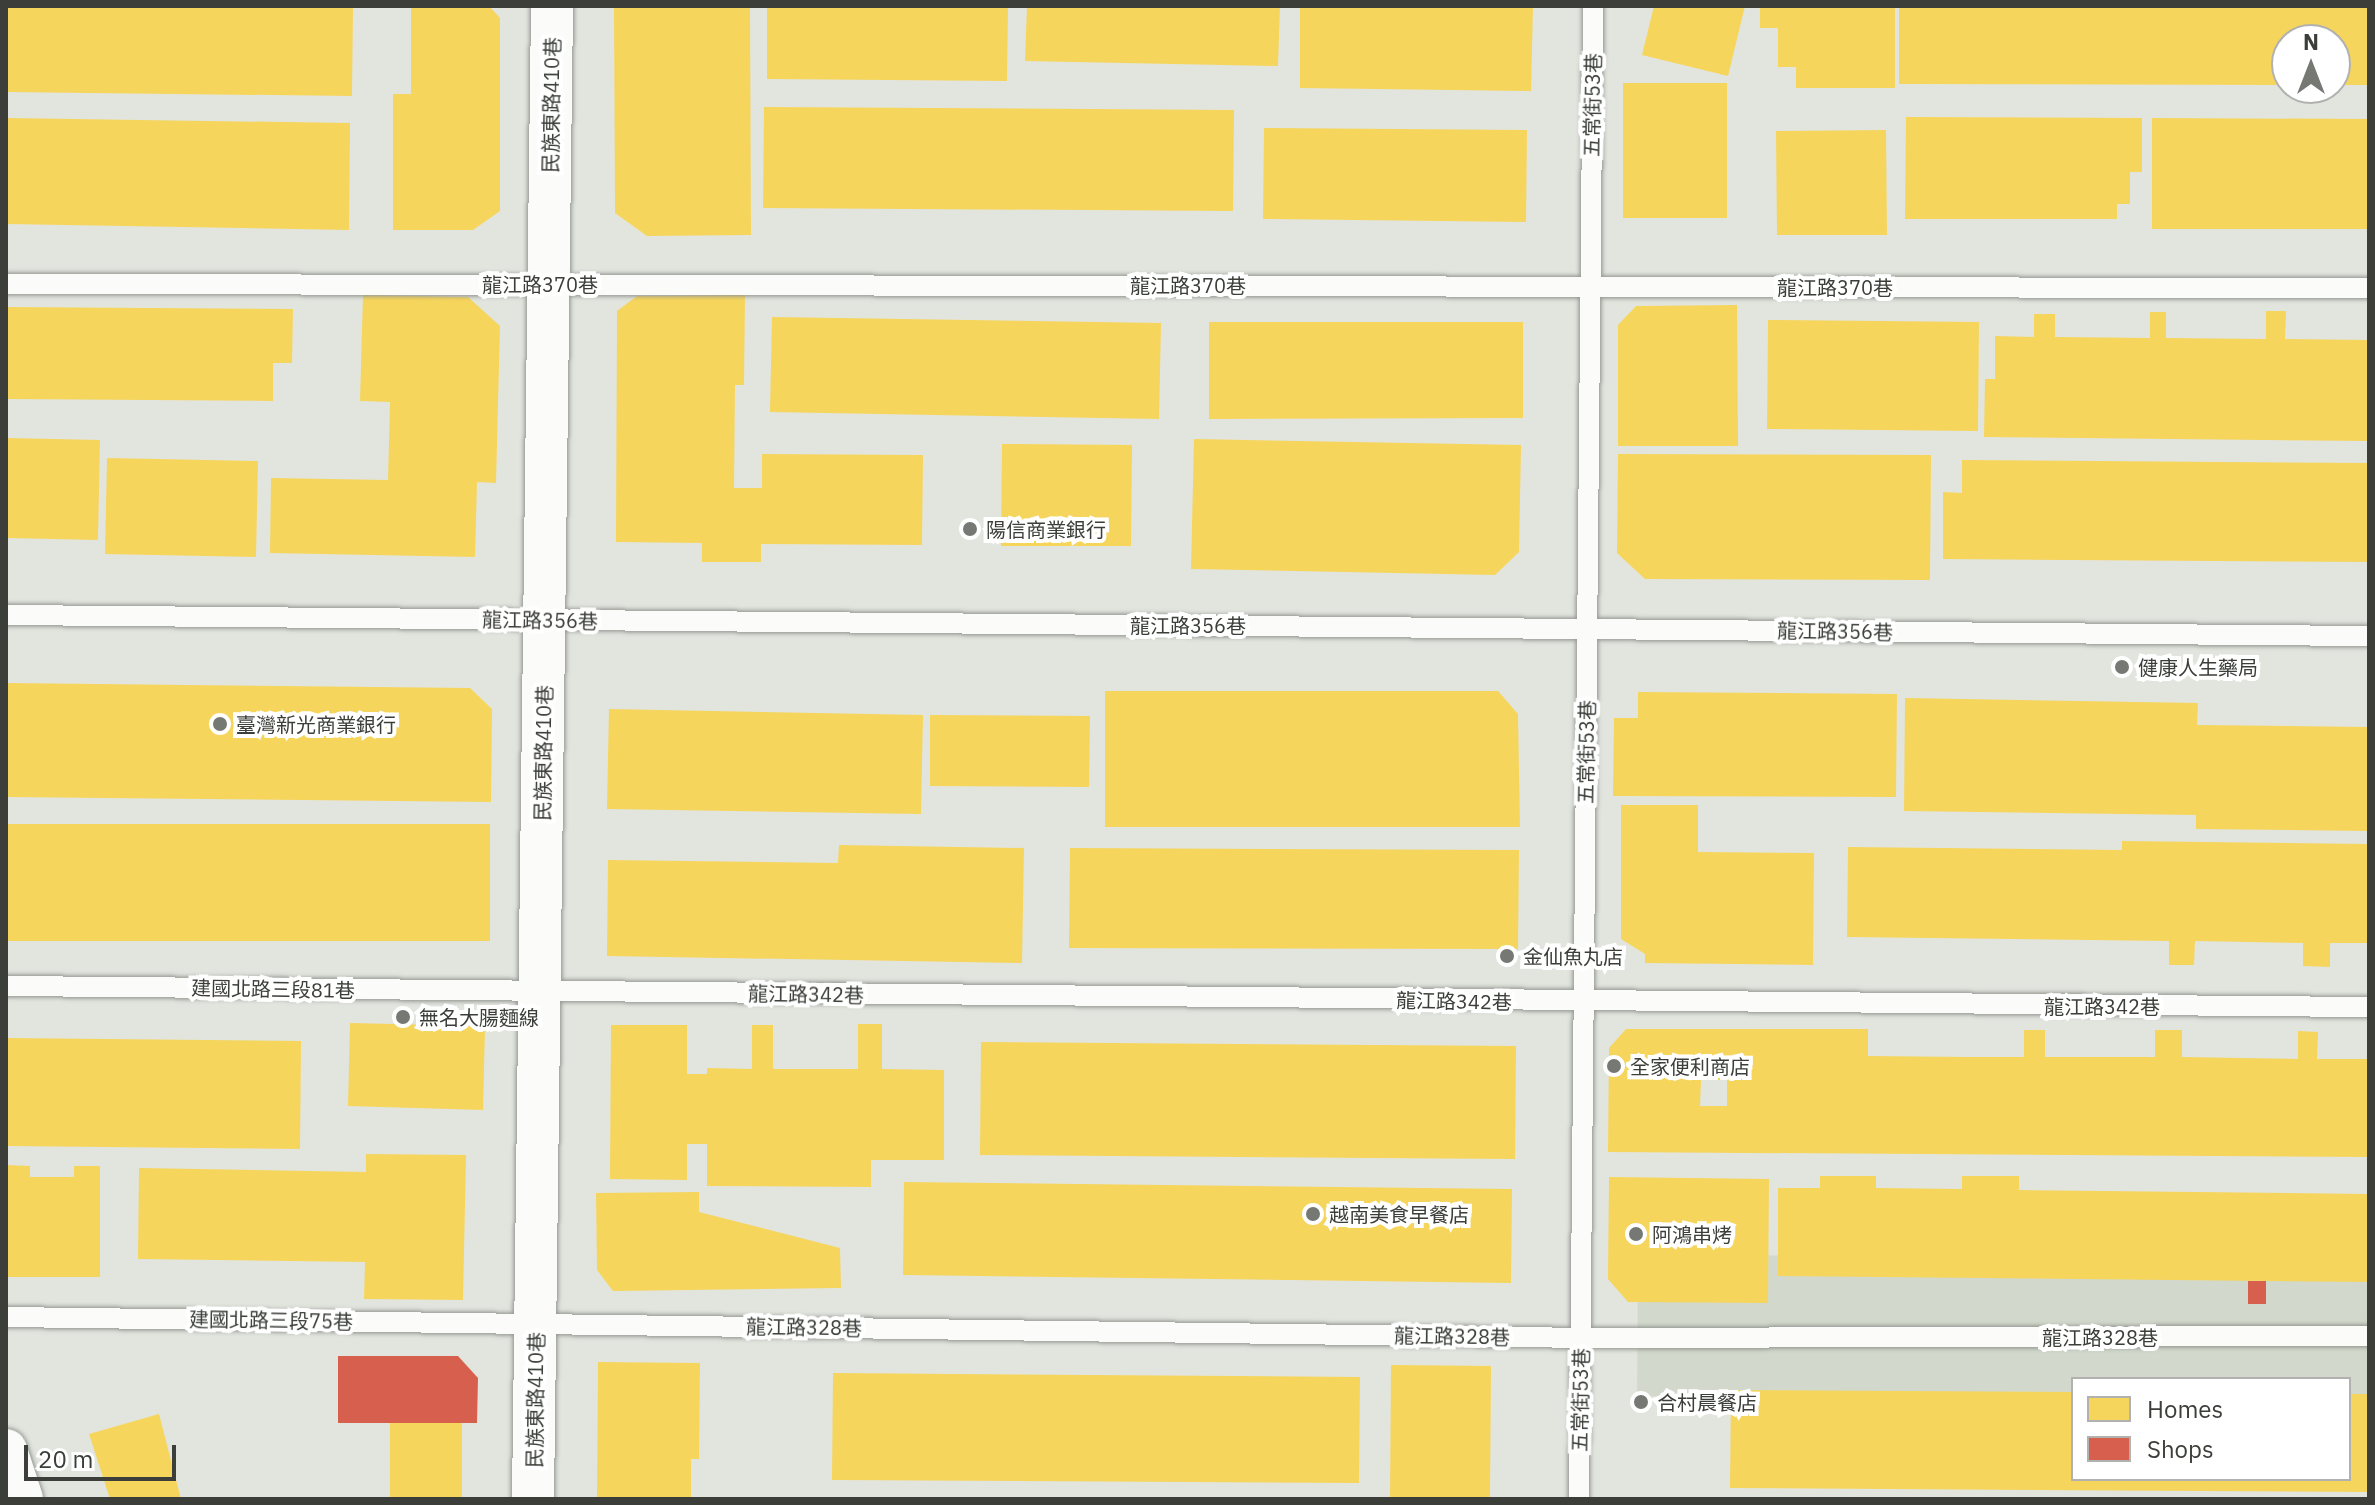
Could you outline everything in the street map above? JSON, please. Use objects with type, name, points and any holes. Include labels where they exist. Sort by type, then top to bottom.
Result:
[{"type":"street","name":"民族東路410巷","points":[[533,1499],[552,6]]},
{"type":"street","points":[[6,1450],[22,1499]]},
{"type":"lane","name":"五常街53巷","points":[[1579,1499],[1593,6]]},
{"type":"lane","name":"龍江路370巷","points":[[6,284],[2369,288]]},
{"type":"lane","name":"龍江路356巷","points":[[6,615],[2369,636]]},
{"type":"lane","name":"建國北路三段81巷","points":[[6,986],[540,992]]},
{"type":"lane","name":"龍江路342巷","points":[[540,992],[1584,1003],[2369,1007]]},
{"type":"lane","name":"建國北路三段75巷","points":[[6,1317],[536,1323]]},
{"type":"lane","name":"龍江路328巷","points":[[536,1323],[1581,1338],[2369,1336]]},
{"type":"shaded area","points":[[1638,1254],[2369,1262],[2369,1404],[2351,1404],[2351,1377],[2071,1377],[2071,1401],[1637,1396]]},
{"type":"building: Homes","points":[[6,6],[353,6],[352,96],[6,92]]},
{"type":"building: Homes","points":[[411,6],[489,6],[500,18],[500,211],[473,230],[393,230],[393,94],[411,94]]},
{"type":"building: Homes","points":[[614,6],[750,6],[751,235],[647,236],[615,213]]},
{"type":"building: Homes","points":[[767,6],[1008,6],[1007,81],[767,79]]},
{"type":"building: Homes","points":[[1027,6],[1280,6],[1278,66],[1025,61]]},
{"type":"building: Homes","points":[[1300,6],[1533,6],[1531,91],[1300,88]]},
{"type":"building: Homes","points":[[1654,6],[1745,6],[1728,76],[1642,55]]},
{"type":"building: Homes","points":[[1760,6],[1895,6],[1895,88],[1796,88],[1796,67],[1778,67],[1778,28],[1760,28]]},
{"type":"building: Homes","points":[[1899,6],[2369,6],[2369,85],[2351,85],[2351,24],[2271,24],[2271,85],[1899,84]]},
{"type":"building: Homes","points":[[1623,83],[1727,83],[1727,218],[1623,218]]},
{"type":"building: Homes","points":[[764,107],[1234,110],[1233,211],[763,208]]},
{"type":"building: Homes","points":[[1906,117],[2142,118],[2142,172],[2130,172],[2130,204],[2117,204],[2117,219],[1905,219]]},
{"type":"building: Homes","points":[[6,118],[350,123],[349,230],[6,224]]},
{"type":"building: Homes","points":[[2152,118],[2369,119],[2369,229],[2152,229]]},
{"type":"building: Homes","points":[[1264,128],[1527,130],[1526,222],[1263,219]]},
{"type":"building: Homes","points":[[1886,130],[1887,235],[1777,235],[1776,131]]},
{"type":"building: Homes","points":[[363,295],[468,297],[500,326],[496,483],[477,482],[475,557],[270,553],[271,478],[388,480],[390,402],[360,401]]},
{"type":"building: Homes","points":[[745,295],[744,385],[735,385],[734,488],[762,488],[762,454],[923,455],[922,545],[761,544],[761,562],[702,562],[702,543],[616,542],[617,311],[637,296]]},
{"type":"building: Homes","points":[[1737,305],[1738,446],[1618,446],[1618,325],[1636,306]]},
{"type":"building: Homes","points":[[6,307],[293,309],[292,363],[273,363],[273,401],[6,399]]},
{"type":"building: Homes","points":[[2266,311],[2286,311],[2285,339],[2369,340],[2369,441],[1984,437],[1985,379],[1995,379],[1995,336],[2034,337],[2034,314],[2055,314],[2055,337],[2150,338],[2150,312],[2166,312],[2166,338],[2266,339]]},
{"type":"building: Homes","points":[[772,317],[1161,323],[1159,419],[770,412]]},
{"type":"building: Homes","points":[[1768,320],[1979,322],[1978,431],[1767,429]]},
{"type":"building: Homes","points":[[1209,322],[1523,322],[1523,418],[1209,419]]},
{"type":"building: Homes","points":[[6,438],[100,440],[98,540],[6,538]]},
{"type":"building: Homes","points":[[1194,439],[1521,445],[1519,552],[1495,575],[1191,569]]},
{"type":"building: Homes","points":[[1002,444],[1132,445],[1131,546],[1001,546]]},
{"type":"building: Homes","points":[[1618,454],[1931,455],[1930,580],[1645,579],[1617,553]]},
{"type":"building: Homes","points":[[107,458],[258,461],[256,557],[105,554]]},
{"type":"building: Homes","points":[[1962,460],[2369,463],[2369,562],[1943,559],[1943,492],[1962,493]]},
{"type":"building: Homes","points":[[6,683],[470,688],[492,709],[491,802],[6,797]]},
{"type":"building: Homes","points":[[1105,691],[1498,691],[1518,714],[1520,827],[1105,827]]},
{"type":"building: Homes","points":[[1638,692],[1897,694],[1896,797],[1613,796],[1614,718],[1638,718]]},
{"type":"building: Homes","points":[[1905,698],[2198,703],[2197,725],[2369,727],[2369,831],[2196,829],[2196,815],[1904,811]]},
{"type":"building: Homes","points":[[609,709],[923,715],[921,814],[607,809]]},
{"type":"building: Homes","points":[[930,715],[1090,716],[1089,787],[930,786]]},
{"type":"building: Homes","points":[[1621,805],[1698,805],[1698,852],[1814,853],[1813,965],[1645,963],[1645,954],[1621,939]]},
{"type":"building: Homes","points":[[6,824],[490,824],[490,941],[6,941]]},
{"type":"building: Homes","points":[[2122,841],[2369,844],[2369,943],[2330,943],[2330,967],[2303,966],[2303,943],[2195,941],[2194,965],[2169,965],[2169,941],[1847,937],[1848,847],[2122,850]]},
{"type":"building: Homes","points":[[839,845],[1024,848],[1022,963],[607,956],[608,860],[838,863]]},
{"type":"building: Homes","points":[[1070,848],[1519,850],[1518,949],[1069,948]]},
{"type":"building: Homes","points":[[350,1023],[485,1026],[483,1110],[348,1106]]},
{"type":"building: Homes","points":[[858,1024],[882,1024],[882,1069],[944,1070],[944,1160],[871,1160],[871,1187],[707,1186],[707,1144],[687,1144],[687,1180],[610,1179],[611,1025],[687,1025],[687,1074],[707,1074],[707,1068],[752,1069],[752,1025],[773,1025],[773,1069],[858,1069]]},
{"type":"building: Homes","points":[[1626,1029],[1868,1029],[1868,1056],[2024,1057],[2024,1030],[2045,1030],[2045,1057],[2155,1057],[2155,1030],[2182,1030],[2182,1057],[2298,1059],[2298,1031],[2318,1032],[2317,1059],[2369,1059],[2369,1157],[1608,1152],[1609,1048]],"holes":[[[1701,1080],[1727,1080],[1727,1106],[1700,1106]]]},
{"type":"building: Homes","points":[[6,1038],[301,1041],[300,1149],[6,1146]]},
{"type":"building: Homes","points":[[981,1042],[1516,1046],[1515,1159],[980,1155]]},
{"type":"building: Homes","points":[[366,1154],[466,1155],[463,1300],[364,1299],[365,1262],[138,1259],[139,1168],[366,1172]]},
{"type":"building: Homes","points":[[6,1165],[30,1166],[30,1177],[74,1177],[74,1166],[100,1166],[100,1277],[6,1277]]},
{"type":"building: Homes","points":[[1820,1176],[1876,1176],[1876,1188],[1962,1189],[1962,1176],[2019,1176],[2019,1190],[2369,1194],[2369,1282],[1778,1276],[1778,1188],[1820,1188]]},
{"type":"building: Homes","points":[[1609,1177],[1769,1179],[1768,1303],[1628,1302],[1608,1279]]},
{"type":"building: Homes","points":[[904,1182],[1512,1189],[1511,1283],[903,1275]]},
{"type":"building: Homes","points":[[699,1192],[699,1212],[840,1248],[841,1288],[613,1291],[597,1270],[596,1193]]},
{"type":"building: Homes","points":[[598,1362],[700,1363],[699,1459],[691,1459],[691,1499],[597,1499]]},
{"type":"building: Homes","points":[[1391,1365],[1491,1366],[1490,1499],[1390,1499]]},
{"type":"building: Homes","points":[[833,1373],[1360,1377],[1359,1483],[832,1480]]},
{"type":"building: Homes","points":[[1731,1390],[2071,1392],[2071,1481],[2351,1481],[2351,1394],[2369,1394],[2369,1492],[1730,1488]]},
{"type":"building: Homes","points":[[159,1414],[181,1499],[110,1499],[89,1434]]},
{"type":"building: Homes","points":[[390,1423],[462,1423],[462,1499],[390,1499]]},
{"type":"building: Shops","points":[[2248,1281],[2266,1281],[2266,1304],[2248,1304]]},
{"type":"building: Shops","points":[[338,1356],[458,1356],[478,1378],[477,1423],[338,1423]]},
{"type":"place","name":"陽信商業銀行","points":[[970,529]]},
{"type":"place","name":"健康人生藥局","points":[[2122,667]]},
{"type":"place","name":"臺灣新光商業銀行","points":[[220,724]]},
{"type":"place","name":"金仙魚丸店","points":[[1507,956]]},
{"type":"place","name":"無名大腸麵線","points":[[403,1017]]},
{"type":"place","name":"全家便利商店","points":[[1614,1066]]},
{"type":"place","name":"越南美食早餐店","points":[[1313,1214]]},
{"type":"place","name":"阿鴻串烤","points":[[1636,1234]]},
{"type":"place","name":"合村晨餐店","points":[[1641,1402]]}]
